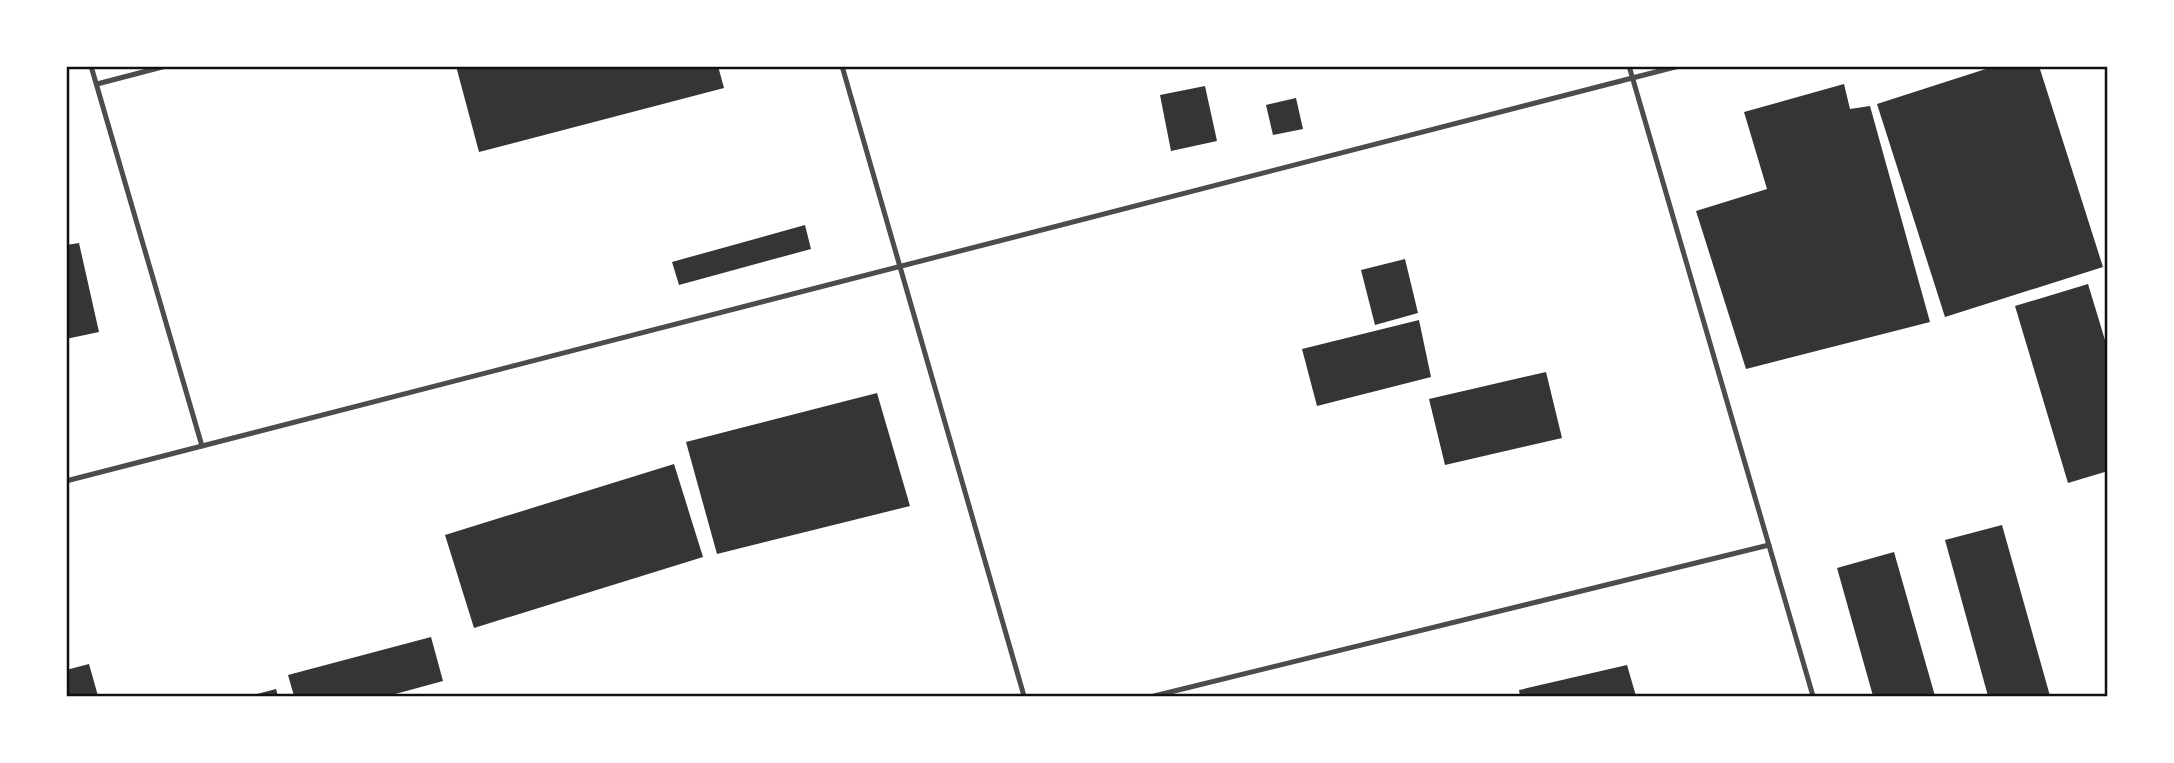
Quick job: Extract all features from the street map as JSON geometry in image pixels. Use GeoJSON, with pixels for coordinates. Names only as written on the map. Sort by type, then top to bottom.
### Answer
{"type":"FeatureCollection","features":[{"type":"Feature","properties":{"kind":"lane"},"geometry":{"type":"LineString","coordinates":[[92,66],[202,446]]}},
{"type":"Feature","properties":{"kind":"lane"},"geometry":{"type":"LineString","coordinates":[[97,84],[166,66]]}},
{"type":"Feature","properties":{"kind":"lane"},"geometry":{"type":"LineString","coordinates":[[842,66],[1024,696]]}},
{"type":"Feature","properties":{"kind":"lane"},"geometry":{"type":"LineString","coordinates":[[1629,66],[1813,696]]}},
{"type":"Feature","properties":{"kind":"lane"},"geometry":{"type":"LineString","coordinates":[[66,481],[1679,66]]}},
{"type":"Feature","properties":{"kind":"lane"},"geometry":{"type":"LineString","coordinates":[[1154,696],[1769,545]]}},
{"type":"Feature","properties":{"kind":"building"},"geometry":{"type":"Polygon","coordinates":[[[456,66],[718,66],[724,88],[479,152],[456,66]]]}},
{"type":"Feature","properties":{"kind":"building"},"geometry":{"type":"Polygon","coordinates":[[[1995,66],[2039,66],[2103,267],[1945,317],[1877,104],[1995,66]]]}},
{"type":"Feature","properties":{"kind":"building"},"geometry":{"type":"Polygon","coordinates":[[[1844,84],[1850,109],[1870,106],[1930,322],[1746,369],[1696,211],[1767,189],[1744,112],[1844,84]]]}},
{"type":"Feature","properties":{"kind":"building"},"geometry":{"type":"Polygon","coordinates":[[[1205,86],[1217,141],[1171,151],[1160,95],[1205,86]]]}},
{"type":"Feature","properties":{"kind":"building"},"geometry":{"type":"Polygon","coordinates":[[[1296,98],[1303,129],[1273,135],[1266,105],[1296,98]]]}},
{"type":"Feature","properties":{"kind":"building"},"geometry":{"type":"Polygon","coordinates":[[[805,225],[811,249],[679,285],[672,262],[805,225]]]}},
{"type":"Feature","properties":{"kind":"building"},"geometry":{"type":"Polygon","coordinates":[[[79,243],[99,332],[66,339],[66,245],[79,243]]]}},
{"type":"Feature","properties":{"kind":"building"},"geometry":{"type":"Polygon","coordinates":[[[1405,259],[1418,313],[1375,325],[1361,270],[1405,259]]]}},
{"type":"Feature","properties":{"kind":"building"},"geometry":{"type":"Polygon","coordinates":[[[2088,284],[2108,350],[2108,471],[2068,483],[2015,306],[2088,284]]]}},
{"type":"Feature","properties":{"kind":"building"},"geometry":{"type":"Polygon","coordinates":[[[1419,320],[1431,377],[1317,406],[1302,349],[1419,320]]]}},
{"type":"Feature","properties":{"kind":"building"},"geometry":{"type":"Polygon","coordinates":[[[1546,372],[1562,438],[1445,465],[1429,399],[1546,372]]]}},
{"type":"Feature","properties":{"kind":"building"},"geometry":{"type":"Polygon","coordinates":[[[877,393],[910,506],[717,554],[686,442],[877,393]]]}},
{"type":"Feature","properties":{"kind":"building"},"geometry":{"type":"Polygon","coordinates":[[[674,464],[703,557],[474,628],[445,535],[674,464]]]}},
{"type":"Feature","properties":{"kind":"building"},"geometry":{"type":"Polygon","coordinates":[[[2002,525],[2050,696],[1988,696],[1945,540],[2002,525]]]}},
{"type":"Feature","properties":{"kind":"building"},"geometry":{"type":"Polygon","coordinates":[[[1894,552],[1935,696],[1873,696],[1837,568],[1894,552]]]}},
{"type":"Feature","properties":{"kind":"building"},"geometry":{"type":"Polygon","coordinates":[[[431,637],[443,681],[388,696],[294,696],[288,675],[431,637]]]}},
{"type":"Feature","properties":{"kind":"building"},"geometry":{"type":"Polygon","coordinates":[[[89,664],[98,696],[66,696],[66,670],[89,664]]]}},
{"type":"Feature","properties":{"kind":"building"},"geometry":{"type":"Polygon","coordinates":[[[1627,665],[1636,696],[1520,696],[1519,690],[1627,665]]]}},
{"type":"Feature","properties":{"kind":"building"},"geometry":{"type":"Polygon","coordinates":[[[276,689],[278,696],[249,696],[276,689]]]}}]}
